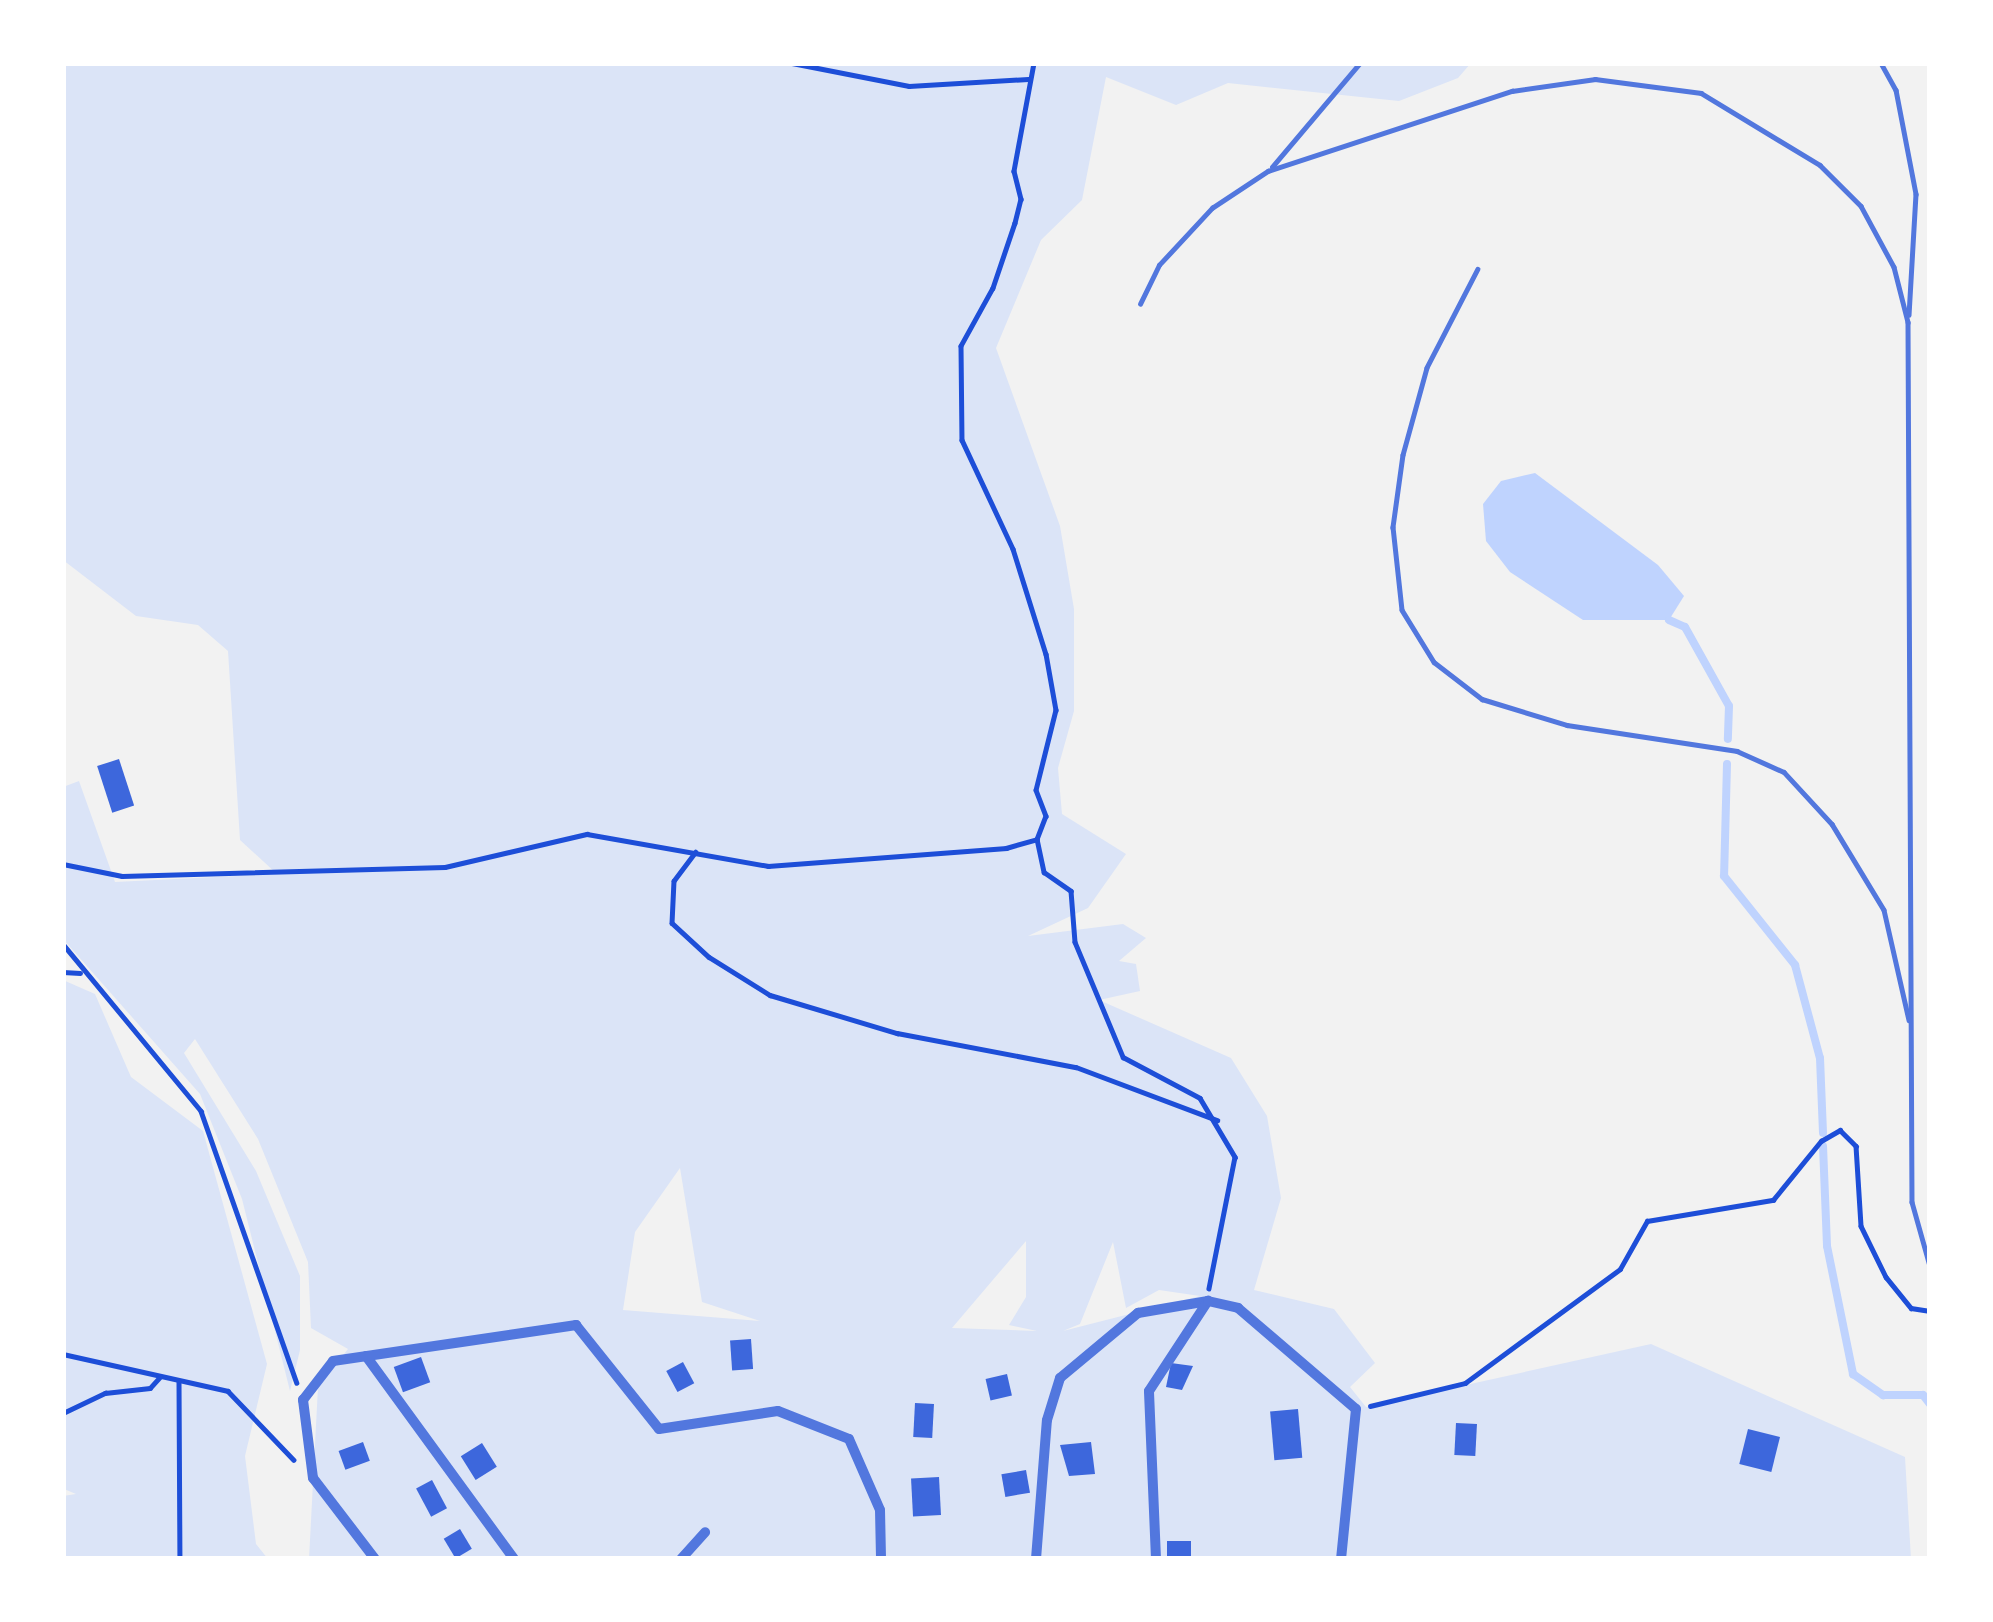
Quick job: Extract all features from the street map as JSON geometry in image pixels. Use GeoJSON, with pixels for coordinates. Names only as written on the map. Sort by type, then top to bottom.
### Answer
{"type":"FeatureCollection","features":[{"type":"Feature","properties":{"kind":"street"},"geometry":{"type":"LineString","coordinates":[[1156,1559],[1149,1391],[1208,1301]]}},
{"type":"Feature","properties":{"kind":"street"},"geometry":{"type":"LineString","coordinates":[[1036,1559],[1047,1420],[1060,1378],[1138,1313],[1208,1301],[1238,1308],[1356,1409],[1341,1559]]}},
{"type":"Feature","properties":{"kind":"street"},"geometry":{"type":"LineString","coordinates":[[375,1559],[313,1478],[303,1400],[333,1361],[576,1325],[659,1429],[778,1411],[849,1438],[880,1510],[881,1559]]}},
{"type":"Feature","properties":{"kind":"street"},"geometry":{"type":"LineString","coordinates":[[366,1356],[514,1559]]}},
{"type":"Feature","properties":{"kind":"street"},"geometry":{"type":"LineString","coordinates":[[681,1559],[705,1532]]}},
{"type":"Feature","properties":{"kind":"lane"},"geometry":{"type":"LineString","coordinates":[[1268,171],[1360,63]]}},
{"type":"Feature","properties":{"kind":"lane"},"geometry":{"type":"LineString","coordinates":[[1881,63],[1897,90],[1916,194],[1908,322],[1912,1202],[1930,1266]]}},
{"type":"Feature","properties":{"kind":"lane"},"geometry":{"type":"LineString","coordinates":[[1140,304],[1159,266],[1212,208],[1268,171],[1512,92],[1595,79],[1701,93],[1820,165],[1861,206],[1894,267],[1908,322]]}},
{"type":"Feature","properties":{"kind":"lane"},"geometry":{"type":"LineString","coordinates":[[1478,269],[1427,368],[1403,455],[1393,527],[1402,610],[1434,662],[1482,698],[1567,725],[1737,751],[1784,772],[1832,824],[1884,910],[1912,1031]]}},
{"type":"Feature","properties":{"kind":"path"},"geometry":{"type":"LineString","coordinates":[[792,63],[909,86],[1028,79]]}},
{"type":"Feature","properties":{"kind":"path"},"geometry":{"type":"LineString","coordinates":[[1034,63],[1028,79],[1031,101],[1014,171],[1021,199],[993,288],[961,346],[962,440],[1013,549],[1046,654],[1056,710],[1036,790],[1046,816],[1037,839],[1044,872],[1071,891],[1076,942],[1123,1057],[1200,1098],[1221,1122],[1235,1157],[1219,1209],[1208,1301]]}},
{"type":"Feature","properties":{"kind":"path"},"geometry":{"type":"LineString","coordinates":[[63,864],[122,876],[445,867],[586,834],[768,866],[1037,839]]}},
{"type":"Feature","properties":{"kind":"path"},"geometry":{"type":"LineString","coordinates":[[696,852],[674,881],[672,923],[709,957],[770,995],[897,1034],[1076,1067],[1221,1122]]}},
{"type":"Feature","properties":{"kind":"path"},"geometry":{"type":"LineString","coordinates":[[63,944],[80,973],[201,1111],[303,1400]]}},
{"type":"Feature","properties":{"kind":"path"},"geometry":{"type":"LineString","coordinates":[[63,972],[80,973]]}},
{"type":"Feature","properties":{"kind":"path"},"geometry":{"type":"LineString","coordinates":[[1356,1409],[1465,1383],[1515,1354],[1620,1269],[1647,1221],[1772,1200],[1808,1154],[1840,1130],[1856,1146],[1861,1226],[1886,1277],[1911,1308],[1930,1311]]}},
{"type":"Feature","properties":{"kind":"path"},"geometry":{"type":"LineString","coordinates":[[63,1354],[228,1391],[313,1478]]}},
{"type":"Feature","properties":{"kind":"path"},"geometry":{"type":"LineString","coordinates":[[63,1413],[105,1393],[150,1388],[160,1377]]}},
{"type":"Feature","properties":{"kind":"path"},"geometry":{"type":"LineString","coordinates":[[179,1381],[179,1559]]}},
{"type":"Feature","properties":{"kind":"shaded area"},"geometry":{"type":"Polygon","coordinates":[[[63,63],[1471,63],[1458,78],[1399,101],[1228,83],[1176,105],[1106,77],[1082,200],[1041,240],[996,348],[1060,526],[1074,609],[1074,711],[1058,768],[1062,814],[1126,854],[1088,908],[1028,936],[1123,924],[1146,938],[1119,961],[1136,964],[1140,991],[1099,1000],[1231,1058],[1267,1116],[1281,1198],[1254,1290],[1334,1309],[1375,1363],[1350,1387],[1366,1407],[1651,1344],[1905,1457],[1911,1559],[309,1559],[318,1387],[348,1349],[311,1328],[308,1262],[258,1139],[195,1039],[184,1053],[256,1171],[300,1276],[300,1350],[290,1391],[242,1199],[200,1094],[63,939],[63,787],[79,781],[115,882],[277,874],[240,840],[228,651],[198,625],[136,616],[63,560],[63,63]],[[680,1168],[635,1232],[623,1310],[760,1321],[702,1302],[680,1168]],[[1026,1241],[952,1328],[1037,1331],[1009,1325],[1026,1297],[1026,1241]],[[1113,1242],[1080,1324],[1063,1331],[1200,1296],[1159,1290],[1126,1308],[1113,1242]]]}},
{"type":"Feature","properties":{"kind":"shaded area"},"geometry":{"type":"Polygon","coordinates":[[[63,980],[95,994],[131,1077],[203,1131],[267,1364],[245,1456],[256,1544],[268,1559],[63,1559],[63,1496],[76,1494],[64,1489],[63,1470],[63,980]]]}},
{"type":"Feature","properties":{"kind":"water"},"geometry":{"type":"Polygon","coordinates":[[[1535,473],[1658,565],[1684,596],[1669,620],[1583,620],[1510,572],[1486,541],[1483,504],[1501,481],[1535,473]]]}},
{"type":"Feature","properties":{"kind":"building"},"geometry":{"type":"Polygon","coordinates":[[[119,759],[134,806],[112,813],[97,766],[119,759]]]}},
{"type":"Feature","properties":{"kind":"building"},"geometry":{"type":"Polygon","coordinates":[[[751,1339],[753,1369],[732,1370],[730,1340],[751,1339]]]}},
{"type":"Feature","properties":{"kind":"building"},"geometry":{"type":"Polygon","coordinates":[[[421,1357],[430,1382],[403,1392],[394,1367],[421,1357]]]}},
{"type":"Feature","properties":{"kind":"building"},"geometry":{"type":"Polygon","coordinates":[[[683,1362],[694,1383],[677,1392],[666,1371],[683,1362]]]}},
{"type":"Feature","properties":{"kind":"building"},"geometry":{"type":"Polygon","coordinates":[[[1171,1363],[1193,1366],[1182,1390],[1166,1387],[1171,1363]]]}},
{"type":"Feature","properties":{"kind":"building"},"geometry":{"type":"Polygon","coordinates":[[[1007,1374],[1012,1395],[991,1400],[986,1379],[1007,1374]]]}},
{"type":"Feature","properties":{"kind":"building"},"geometry":{"type":"Polygon","coordinates":[[[915,1403],[934,1404],[932,1438],[913,1437],[915,1403]]]}},
{"type":"Feature","properties":{"kind":"building"},"geometry":{"type":"Polygon","coordinates":[[[1298,1409],[1302,1458],[1274,1460],[1270,1411],[1298,1409]]]}},
{"type":"Feature","properties":{"kind":"building"},"geometry":{"type":"Polygon","coordinates":[[[1456,1423],[1477,1424],[1475,1456],[1454,1455],[1456,1423]]]}},
{"type":"Feature","properties":{"kind":"building"},"geometry":{"type":"Polygon","coordinates":[[[1748,1429],[1780,1437],[1771,1472],[1739,1464],[1748,1429]]]}},
{"type":"Feature","properties":{"kind":"building"},"geometry":{"type":"Polygon","coordinates":[[[363,1442],[370,1461],[345,1470],[339,1451],[363,1442]]]}},
{"type":"Feature","properties":{"kind":"building"},"geometry":{"type":"Polygon","coordinates":[[[1091,1442],[1095,1474],[1069,1476],[1060,1445],[1091,1442]]]}},
{"type":"Feature","properties":{"kind":"building"},"geometry":{"type":"Polygon","coordinates":[[[482,1443],[497,1467],[476,1480],[461,1456],[482,1443]]]}},
{"type":"Feature","properties":{"kind":"building"},"geometry":{"type":"Polygon","coordinates":[[[1026,1470],[1030,1493],[1005,1497],[1001,1474],[1026,1470]]]}},
{"type":"Feature","properties":{"kind":"building"},"geometry":{"type":"Polygon","coordinates":[[[939,1477],[941,1515],[913,1516],[911,1478],[939,1477]]]}},
{"type":"Feature","properties":{"kind":"building"},"geometry":{"type":"Polygon","coordinates":[[[432,1480],[447,1508],[431,1517],[416,1488],[432,1480]]]}},
{"type":"Feature","properties":{"kind":"building"},"geometry":{"type":"Polygon","coordinates":[[[460,1529],[472,1549],[456,1559],[444,1539],[460,1529]]]}},
{"type":"Feature","properties":{"kind":"building"},"geometry":{"type":"Polygon","coordinates":[[[1167,1541],[1191,1541],[1191,1559],[1167,1559],[1167,1541]]]}},
{"type":"Feature","properties":{"kind":"waterway"},"geometry":{"type":"LineString","coordinates":[[1669,620],[1685,627],[1729,706],[1728,739]]}},
{"type":"Feature","properties":{"kind":"waterway"},"geometry":{"type":"LineString","coordinates":[[1727,764],[1724,876],[1795,965],[1820,1058],[1823,1133]]}},
{"type":"Feature","properties":{"kind":"waterway"},"geometry":{"type":"LineString","coordinates":[[1823,1146],[1827,1246],[1853,1374],[1883,1395],[1923,1395],[1930,1404]]}}]}
